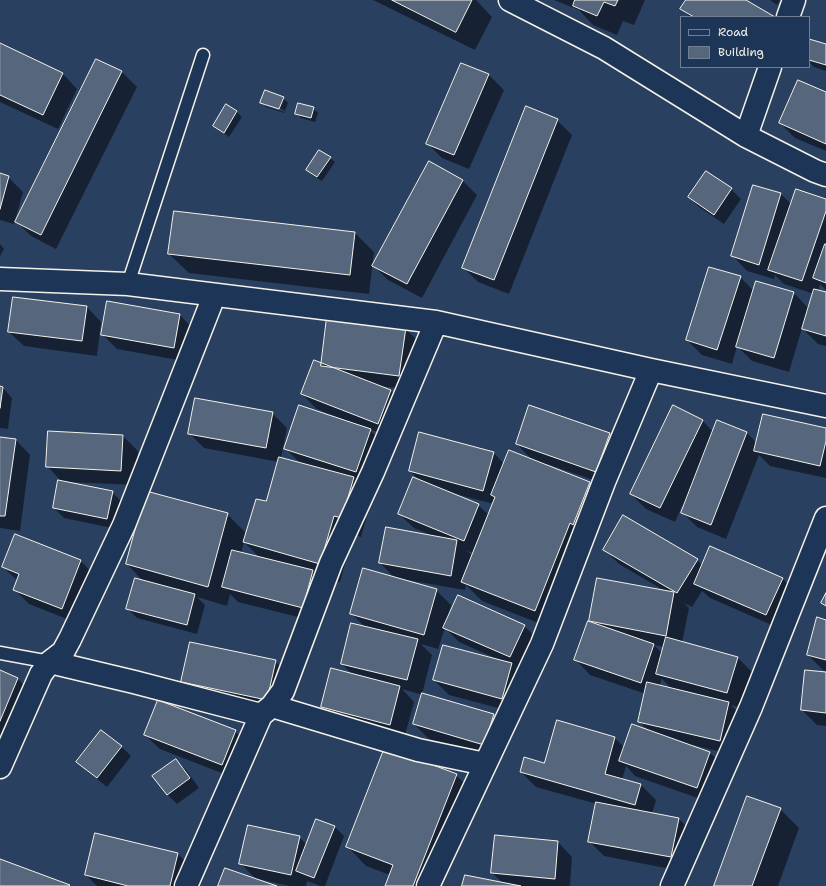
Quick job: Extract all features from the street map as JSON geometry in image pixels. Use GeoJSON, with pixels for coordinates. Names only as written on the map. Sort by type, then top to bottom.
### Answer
{"type":"FeatureCollection","features":[{"type":"Feature","properties":{"kind":"street"},"geometry":{"type":"LineString","coordinates":[[510,0],[604,48],[746,136],[815,172],[826,175]]}},
{"type":"Feature","properties":{"kind":"street"},"geometry":{"type":"LineString","coordinates":[[788,16],[794,0]]}},
{"type":"Feature","properties":{"kind":"street"},"geometry":{"type":"LineString","coordinates":[[746,136],[770,68]]}},
{"type":"Feature","properties":{"kind":"street"},"geometry":{"type":"LineString","coordinates":[[0,279],[128,284],[214,296],[436,322],[651,370],[826,406]]}},
{"type":"Feature","properties":{"kind":"street"},"geometry":{"type":"LineString","coordinates":[[0,767],[41,674],[50,662],[63,652],[124,525],[214,296]]}},
{"type":"Feature","properties":{"kind":"street"},"geometry":{"type":"LineString","coordinates":[[186,886],[267,711],[283,690],[331,563],[373,472],[436,322]]}},
{"type":"Feature","properties":{"kind":"street"},"geometry":{"type":"LineString","coordinates":[[428,886],[542,644],[604,482],[651,370]]}},
{"type":"Feature","properties":{"kind":"street"},"geometry":{"type":"LineString","coordinates":[[672,886],[751,707],[826,518]]}},
{"type":"Feature","properties":{"kind":"street"},"geometry":{"type":"LineString","coordinates":[[50,662],[267,711],[418,750],[485,764]]}},
{"type":"Feature","properties":{"kind":"lane"},"geometry":{"type":"LineString","coordinates":[[128,284],[203,55]]}},
{"type":"Feature","properties":{"kind":"lane"},"geometry":{"type":"LineString","coordinates":[[0,653],[50,662]]}},
{"type":"Feature","properties":{"kind":"building"},"geometry":{"type":"Polygon","coordinates":[[[392,0],[472,0],[456,32],[392,0]]]}},
{"type":"Feature","properties":{"kind":"building"},"geometry":{"type":"Polygon","coordinates":[[[575,0],[618,0],[615,6],[604,2],[597,16],[573,6],[575,0]]]}},
{"type":"Feature","properties":{"kind":"building"},"geometry":{"type":"Polygon","coordinates":[[[686,0],[746,0],[773,16],[692,16],[680,9],[686,0]]]}},
{"type":"Feature","properties":{"kind":"building"},"geometry":{"type":"Polygon","coordinates":[[[810,39],[826,44],[826,65],[810,60],[810,39]]]}},
{"type":"Feature","properties":{"kind":"building"},"geometry":{"type":"Polygon","coordinates":[[[0,43],[63,73],[43,115],[0,95],[0,43]]]}},
{"type":"Feature","properties":{"kind":"building"},"geometry":{"type":"Polygon","coordinates":[[[96,59],[122,71],[41,235],[15,222],[96,59]]]}},
{"type":"Feature","properties":{"kind":"building"},"geometry":{"type":"Polygon","coordinates":[[[461,63],[489,74],[454,155],[426,144],[461,63]]]}},
{"type":"Feature","properties":{"kind":"building"},"geometry":{"type":"Polygon","coordinates":[[[798,80],[826,92],[826,144],[779,123],[798,80]]]}},
{"type":"Feature","properties":{"kind":"building"},"geometry":{"type":"Polygon","coordinates":[[[265,90],[284,97],[279,109],[260,103],[265,90]]]}},
{"type":"Feature","properties":{"kind":"building"},"geometry":{"type":"Polygon","coordinates":[[[298,103],[314,107],[311,118],[295,114],[298,103]]]}},
{"type":"Feature","properties":{"kind":"building"},"geometry":{"type":"Polygon","coordinates":[[[226,104],[237,111],[224,133],[213,126],[226,104]]]}},
{"type":"Feature","properties":{"kind":"building"},"geometry":{"type":"Polygon","coordinates":[[[526,106],[558,119],[494,280],[462,268],[526,106]]]}},
{"type":"Feature","properties":{"kind":"building"},"geometry":{"type":"Polygon","coordinates":[[[319,150],[331,157],[317,177],[306,170],[319,150]]]}},
{"type":"Feature","properties":{"kind":"building"},"geometry":{"type":"Polygon","coordinates":[[[429,161],[463,180],[407,284],[372,266],[429,161]]]}},
{"type":"Feature","properties":{"kind":"building"},"geometry":{"type":"Polygon","coordinates":[[[706,171],[732,188],[714,215],[688,197],[706,171]]]}},
{"type":"Feature","properties":{"kind":"building"},"geometry":{"type":"Polygon","coordinates":[[[0,173],[9,176],[0,209],[0,173]]]}},
{"type":"Feature","properties":{"kind":"building"},"geometry":{"type":"Polygon","coordinates":[[[753,185],[781,193],[759,265],[731,256],[753,185]]]}},
{"type":"Feature","properties":{"kind":"building"},"geometry":{"type":"Polygon","coordinates":[[[796,189],[826,199],[826,211],[802,281],[768,270],[796,189]]]}},
{"type":"Feature","properties":{"kind":"building"},"geometry":{"type":"Polygon","coordinates":[[[174,211],[355,232],[350,275],[168,254],[174,211]]]}},
{"type":"Feature","properties":{"kind":"building"},"geometry":{"type":"Polygon","coordinates":[[[826,244],[826,283],[813,278],[826,244]]]}},
{"type":"Feature","properties":{"kind":"building"},"geometry":{"type":"Polygon","coordinates":[[[709,267],[741,276],[717,350],[686,340],[709,267]]]}},
{"type":"Feature","properties":{"kind":"building"},"geometry":{"type":"Polygon","coordinates":[[[756,281],[794,292],[774,358],[736,347],[756,281]]]}},
{"type":"Feature","properties":{"kind":"building"},"geometry":{"type":"Polygon","coordinates":[[[814,289],[826,292],[826,336],[802,329],[814,289]]]}},
{"type":"Feature","properties":{"kind":"building"},"geometry":{"type":"Polygon","coordinates":[[[13,297],[87,306],[82,341],[8,332],[13,297]]]}},
{"type":"Feature","properties":{"kind":"building"},"geometry":{"type":"Polygon","coordinates":[[[107,301],[180,314],[174,348],[101,335],[107,301]]]}},
{"type":"Feature","properties":{"kind":"building"},"geometry":{"type":"Polygon","coordinates":[[[327,317],[406,327],[399,376],[321,366],[327,317]]]}},
{"type":"Feature","properties":{"kind":"building"},"geometry":{"type":"Polygon","coordinates":[[[314,360],[391,390],[378,424],[301,394],[314,360]]]}},
{"type":"Feature","properties":{"kind":"building"},"geometry":{"type":"Polygon","coordinates":[[[0,386],[3,387],[0,408],[0,386]]]}},
{"type":"Feature","properties":{"kind":"building"},"geometry":{"type":"Polygon","coordinates":[[[195,398],[273,412],[266,448],[188,434],[195,398]]]}},
{"type":"Feature","properties":{"kind":"building"},"geometry":{"type":"Polygon","coordinates":[[[299,405],[371,429],[356,472],[284,449],[299,405]]]}},
{"type":"Feature","properties":{"kind":"building"},"geometry":{"type":"Polygon","coordinates":[[[529,405],[610,433],[596,472],[516,444],[529,405]]]}},
{"type":"Feature","properties":{"kind":"building"},"geometry":{"type":"Polygon","coordinates":[[[673,405],[703,420],[660,508],[630,494],[673,405]]]}},
{"type":"Feature","properties":{"kind":"building"},"geometry":{"type":"Polygon","coordinates":[[[763,414],[826,428],[826,441],[820,466],[754,451],[763,414]]]}},
{"type":"Feature","properties":{"kind":"building"},"geometry":{"type":"Polygon","coordinates":[[[717,420],[747,432],[711,525],[681,513],[717,420]]]}},
{"type":"Feature","properties":{"kind":"building"},"geometry":{"type":"Polygon","coordinates":[[[48,431],[123,435],[121,471],[46,467],[48,431]]]}},
{"type":"Feature","properties":{"kind":"building"},"geometry":{"type":"Polygon","coordinates":[[[419,432],[494,452],[483,491],[409,471],[419,432]]]}},
{"type":"Feature","properties":{"kind":"building"},"geometry":{"type":"Polygon","coordinates":[[[0,437],[16,439],[5,516],[0,516],[0,437]]]}},
{"type":"Feature","properties":{"kind":"building"},"geometry":{"type":"Polygon","coordinates":[[[509,450],[590,482],[573,525],[570,523],[535,611],[461,582],[495,497],[491,495],[509,450]]]}},
{"type":"Feature","properties":{"kind":"building"},"geometry":{"type":"Polygon","coordinates":[[[279,457],[354,477],[342,518],[334,516],[320,564],[243,542],[256,499],[266,501],[279,457]]]}},
{"type":"Feature","properties":{"kind":"building"},"geometry":{"type":"Polygon","coordinates":[[[413,477],[479,504],[464,541],[398,514],[413,477]]]}},
{"type":"Feature","properties":{"kind":"building"},"geometry":{"type":"Polygon","coordinates":[[[58,480],[113,491],[107,519],[53,508],[58,480]]]}},
{"type":"Feature","properties":{"kind":"building"},"geometry":{"type":"Polygon","coordinates":[[[146,491],[228,513],[208,587],[126,564],[146,491]]]}},
{"type":"Feature","properties":{"kind":"building"},"geometry":{"type":"Polygon","coordinates":[[[623,515],[698,559],[677,593],[603,550],[623,515]]]}},
{"type":"Feature","properties":{"kind":"building"},"geometry":{"type":"Polygon","coordinates":[[[386,527],[457,540],[451,576],[379,563],[386,527]]]}},
{"type":"Feature","properties":{"kind":"building"},"geometry":{"type":"Polygon","coordinates":[[[15,534],[81,560],[62,609],[13,590],[19,574],[2,567],[15,534]]]}},
{"type":"Feature","properties":{"kind":"building"},"geometry":{"type":"Polygon","coordinates":[[[710,546],[783,578],[766,615],[694,584],[710,546]]]}},
{"type":"Feature","properties":{"kind":"building"},"geometry":{"type":"Polygon","coordinates":[[[232,550],[313,570],[303,608],[222,587],[232,550]]]}},
{"type":"Feature","properties":{"kind":"building"},"geometry":{"type":"Polygon","coordinates":[[[363,568],[437,589],[424,635],[350,614],[363,568]]]}},
{"type":"Feature","properties":{"kind":"building"},"geometry":{"type":"Polygon","coordinates":[[[135,578],[195,594],[187,625],[126,609],[135,578]]]}},
{"type":"Feature","properties":{"kind":"building"},"geometry":{"type":"Polygon","coordinates":[[[597,578],[674,592],[666,636],[589,621],[597,578]]]}},
{"type":"Feature","properties":{"kind":"building"},"geometry":{"type":"Polygon","coordinates":[[[826,593],[826,606],[821,603],[826,593]]]}},
{"type":"Feature","properties":{"kind":"building"},"geometry":{"type":"Polygon","coordinates":[[[458,595],[525,625],[510,657],[443,628],[458,595]]]}},
{"type":"Feature","properties":{"kind":"building"},"geometry":{"type":"Polygon","coordinates":[[[817,617],[826,620],[826,660],[807,655],[817,617]]]}},
{"type":"Feature","properties":{"kind":"building"},"geometry":{"type":"Polygon","coordinates":[[[588,621],[654,644],[641,683],[574,660],[588,621]]]}},
{"type":"Feature","properties":{"kind":"building"},"geometry":{"type":"Polygon","coordinates":[[[351,623],[418,639],[407,680],[341,664],[351,623]]]}},
{"type":"Feature","properties":{"kind":"building"},"geometry":{"type":"Polygon","coordinates":[[[666,637],[738,657],[727,693],[656,674],[666,637]]]}},
{"type":"Feature","properties":{"kind":"building"},"geometry":{"type":"Polygon","coordinates":[[[190,642],[276,660],[267,700],[181,682],[190,642]]]}},
{"type":"Feature","properties":{"kind":"building"},"geometry":{"type":"Polygon","coordinates":[[[443,645],[512,663],[502,699],[433,680],[443,645]]]}},
{"type":"Feature","properties":{"kind":"building"},"geometry":{"type":"Polygon","coordinates":[[[331,668],[400,686],[390,725],[321,707],[331,668]]]}},
{"type":"Feature","properties":{"kind":"building"},"geometry":{"type":"Polygon","coordinates":[[[0,670],[18,678],[0,721],[0,670]]]}},
{"type":"Feature","properties":{"kind":"building"},"geometry":{"type":"Polygon","coordinates":[[[805,670],[826,672],[826,713],[801,710],[805,670]]]}},
{"type":"Feature","properties":{"kind":"building"},"geometry":{"type":"Polygon","coordinates":[[[647,682],[729,702],[720,741],[638,722],[647,682]]]}},
{"type":"Feature","properties":{"kind":"building"},"geometry":{"type":"Polygon","coordinates":[[[422,693],[494,714],[484,745],[413,724],[422,693]]]}},
{"type":"Feature","properties":{"kind":"building"},"geometry":{"type":"Polygon","coordinates":[[[158,700],[236,730],[222,765],[144,735],[158,700]]]}},
{"type":"Feature","properties":{"kind":"building"},"geometry":{"type":"Polygon","coordinates":[[[557,720],[615,737],[605,774],[641,784],[635,805],[520,772],[524,757],[544,763],[557,720]]]}},
{"type":"Feature","properties":{"kind":"building"},"geometry":{"type":"Polygon","coordinates":[[[632,724],[710,752],[697,788],[619,761],[632,724]]]}},
{"type":"Feature","properties":{"kind":"building"},"geometry":{"type":"Polygon","coordinates":[[[101,730],[122,746],[97,778],[76,762],[101,730]]]}},
{"type":"Feature","properties":{"kind":"building"},"geometry":{"type":"Polygon","coordinates":[[[385,747],[457,774],[413,886],[385,886],[393,865],[346,847],[385,747]]]}},
{"type":"Feature","properties":{"kind":"building"},"geometry":{"type":"Polygon","coordinates":[[[176,759],[190,778],[167,795],[152,776],[176,759]]]}},
{"type":"Feature","properties":{"kind":"building"},"geometry":{"type":"Polygon","coordinates":[[[747,796],[781,808],[752,886],[714,886],[747,796]]]}},
{"type":"Feature","properties":{"kind":"building"},"geometry":{"type":"Polygon","coordinates":[[[596,802],[679,818],[671,857],[588,842],[596,802]]]}},
{"type":"Feature","properties":{"kind":"building"},"geometry":{"type":"Polygon","coordinates":[[[316,819],[335,826],[314,878],[296,871],[316,819]]]}},
{"type":"Feature","properties":{"kind":"building"},"geometry":{"type":"Polygon","coordinates":[[[248,825],[300,836],[291,875],[239,864],[248,825]]]}},
{"type":"Feature","properties":{"kind":"building"},"geometry":{"type":"Polygon","coordinates":[[[95,833],[178,853],[170,886],[128,886],[85,875],[95,833]]]}},
{"type":"Feature","properties":{"kind":"building"},"geometry":{"type":"Polygon","coordinates":[[[495,835],[558,841],[555,879],[491,873],[495,835]]]}},
{"type":"Feature","properties":{"kind":"building"},"geometry":{"type":"Polygon","coordinates":[[[0,859],[70,885],[0,886],[0,859]]]}},
{"type":"Feature","properties":{"kind":"building"},"geometry":{"type":"Polygon","coordinates":[[[225,868],[277,886],[218,886],[225,868]]]}},
{"type":"Feature","properties":{"kind":"building"},"geometry":{"type":"Polygon","coordinates":[[[465,875],[521,886],[462,886],[465,875]]]}}]}
